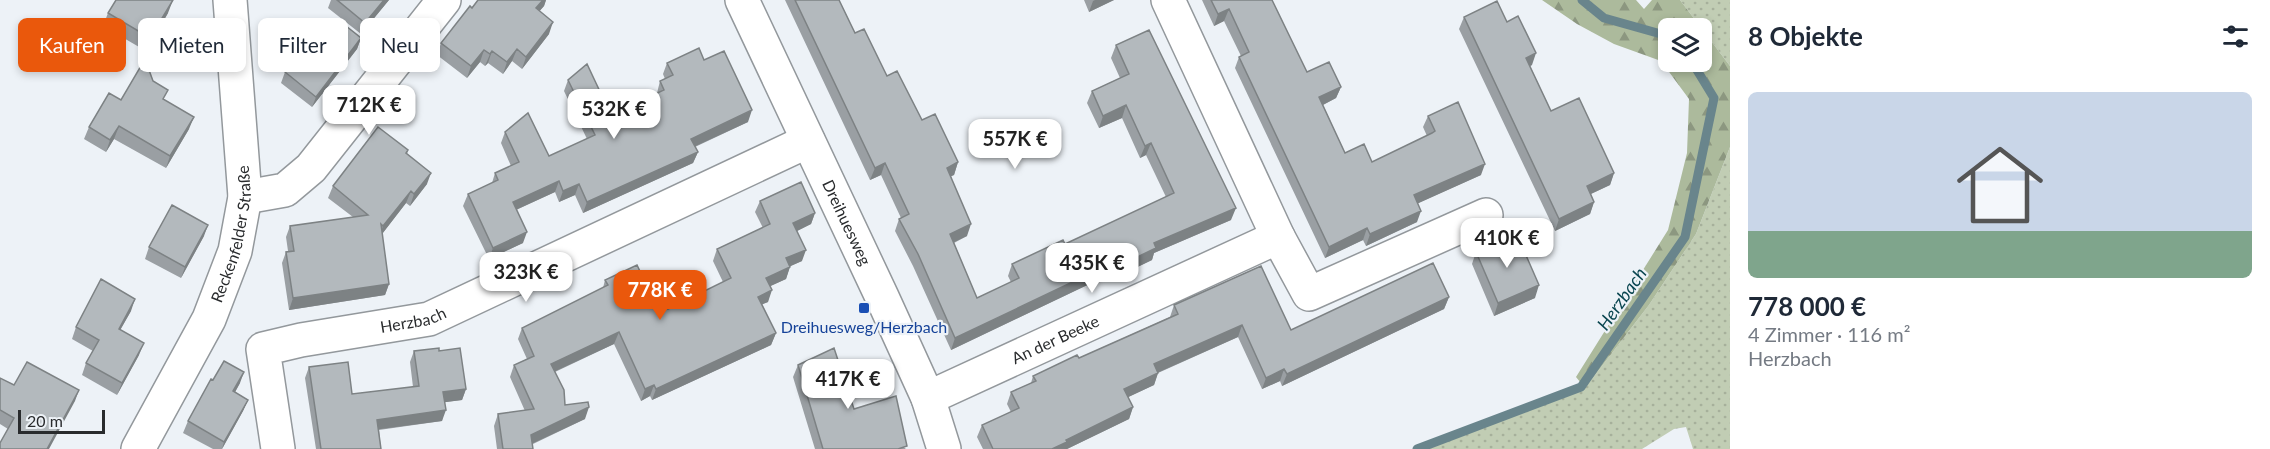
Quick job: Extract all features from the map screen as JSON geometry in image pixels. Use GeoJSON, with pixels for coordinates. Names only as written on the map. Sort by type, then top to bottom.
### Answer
{"type":"FeatureCollection","features":[{"type":"Feature","properties":{"kind":"street","name":"Reckenfelder Straße"},"geometry":{"type":"LineString","coordinates":[[138,449],[209,320],[235,250],[245,197],[230,0]]}},
{"type":"Feature","properties":{"kind":"street"},"geometry":{"type":"LineString","coordinates":[[245,197],[285,190],[311,168],[444,0]]}},
{"type":"Feature","properties":{"kind":"street","name":"Dreihuesweg"},"geometry":{"type":"LineString","coordinates":[[742,0],[928,398],[944,449]]}},
{"type":"Feature","properties":{"kind":"street"},"geometry":{"type":"LineString","coordinates":[[1168,0],[1278,237],[1309,294],[1486,215]]}},
{"type":"Feature","properties":{"kind":"street","name":"Herzbach"},"geometry":{"type":"LineString","coordinates":[[278,449],[263,349],[301,340],[429,319],[808,141]]}},
{"type":"Feature","properties":{"kind":"street","name":"An der Beeke"},"geometry":{"type":"LineString","coordinates":[[928,398],[1278,237]]}},
{"type":"Feature","properties":{"kind":"green space"},"geometry":{"type":"Polygon","coordinates":[[[1542,0],[1636,0],[1644,9],[1652,0],[1680,0],[1694,18],[1658,18],[1658,60],[1614,44],[1577,24],[1542,0]]]}},
{"type":"Feature","properties":{"kind":"green space"},"geometry":{"type":"Polygon","coordinates":[[[1680,0],[1730,0],[1730,66],[1712,42],[1712,18],[1694,18],[1680,0]]]}},
{"type":"Feature","properties":{"kind":"green space"},"geometry":{"type":"Polygon","coordinates":[[[1712,42],[1730,66],[1730,147],[1696,234],[1649,305],[1585,388],[1576,377],[1668,230],[1687,153],[1689,99],[1669,72],[1712,72],[1712,42]]]}},
{"type":"Feature","properties":{"kind":"green space"},"geometry":{"type":"Polygon","coordinates":[[[1730,147],[1730,449],[1693,449],[1686,427],[1674,429],[1642,449],[1425,449],[1585,388],[1649,305],[1696,234],[1730,147]]]}},
{"type":"Feature","properties":{"kind":"building"},"geometry":{"type":"Polygon","coordinates":[[[116,0],[173,0],[162,18],[138,18],[138,31],[126,24],[126,18],[116,18],[108,13],[116,0]]]}},
{"type":"Feature","properties":{"kind":"building"},"geometry":{"type":"Polygon","coordinates":[[[337,0],[384,0],[369,18],[360,19],[337,0]]]}},
{"type":"Feature","properties":{"kind":"building"},"geometry":{"type":"Polygon","coordinates":[[[478,0],[543,0],[536,8],[553,22],[526,57],[517,49],[507,62],[492,51],[490,54],[484,50],[471,66],[441,43],[470,6],[472,8],[478,0]]]}},
{"type":"Feature","properties":{"kind":"building"},"geometry":{"type":"Polygon","coordinates":[[[795,0],[839,0],[855,33],[864,29],[887,76],[897,71],[922,120],[935,114],[958,162],[947,168],[971,224],[950,234],[977,298],[1019,278],[1012,264],[1063,240],[1065,244],[1174,193],[1151,143],[1145,146],[1126,105],[1103,116],[1092,91],[1129,74],[1116,45],[1149,30],[1236,208],[1154,243],[1156,248],[1129,261],[1127,256],[955,338],[918,254],[899,219],[909,214],[885,163],[875,168],[795,0]]]}},
{"type":"Feature","properties":{"kind":"building"},"geometry":{"type":"Polygon","coordinates":[[[1211,0],[1272,0],[1307,72],[1329,62],[1341,87],[1319,97],[1345,153],[1364,144],[1372,162],[1435,131],[1428,116],[1458,102],[1485,164],[1414,195],[1421,211],[1370,234],[1367,228],[1329,247],[1239,57],[1249,52],[1229,9],[1218,14],[1211,0]]]}},
{"type":"Feature","properties":{"kind":"building"},"geometry":{"type":"Polygon","coordinates":[[[1497,1],[1507,22],[1518,16],[1536,53],[1526,58],[1551,111],[1579,98],[1614,173],[1587,186],[1594,202],[1559,219],[1464,17],[1497,1]]]}},
{"type":"Feature","properties":{"kind":"building"},"geometry":{"type":"Polygon","coordinates":[[[348,28],[360,39],[348,55],[348,28]]]}},
{"type":"Feature","properties":{"kind":"building"},"geometry":{"type":"Polygon","coordinates":[[[699,48],[704,60],[724,51],[752,110],[691,139],[698,152],[587,202],[579,184],[563,191],[559,181],[513,202],[527,232],[493,248],[468,194],[498,180],[495,173],[519,162],[505,132],[528,113],[549,156],[595,135],[568,80],[587,64],[611,115],[664,90],[660,81],[673,75],[667,63],[699,48]]]}},
{"type":"Feature","properties":{"kind":"building"},"geometry":{"type":"Polygon","coordinates":[[[138,71],[150,72],[153,81],[168,90],[163,99],[194,117],[170,156],[119,126],[110,140],[89,127],[109,93],[121,100],[138,71]]]}},
{"type":"Feature","properties":{"kind":"building"},"geometry":{"type":"Polygon","coordinates":[[[285,72],[335,72],[316,97],[285,72]]]}},
{"type":"Feature","properties":{"kind":"building"},"geometry":{"type":"Polygon","coordinates":[[[378,127],[408,150],[406,153],[431,173],[414,194],[411,191],[383,226],[381,224],[389,284],[293,298],[286,252],[294,251],[290,226],[368,215],[333,186],[378,127]]]}},
{"type":"Feature","properties":{"kind":"building"},"geometry":{"type":"Polygon","coordinates":[[[801,182],[815,213],[793,223],[806,250],[786,258],[790,267],[766,278],[772,290],[758,297],[776,333],[656,389],[654,385],[645,389],[619,332],[551,364],[564,390],[565,405],[588,402],[589,407],[531,435],[533,449],[503,449],[498,414],[534,409],[514,365],[534,356],[522,328],[608,285],[605,280],[637,265],[645,282],[653,278],[668,309],[731,278],[717,249],[770,224],[760,201],[801,182]]]}},
{"type":"Feature","properties":{"kind":"building"},"geometry":{"type":"Polygon","coordinates":[[[172,205],[208,225],[185,267],[149,247],[172,205]]]}},
{"type":"Feature","properties":{"kind":"building"},"geometry":{"type":"Polygon","coordinates":[[[1518,237],[1539,285],[1498,303],[1476,252],[1507,238],[1518,237]]]}},
{"type":"Feature","properties":{"kind":"building"},"geometry":{"type":"Polygon","coordinates":[[[1433,263],[1449,297],[1287,374],[1284,369],[1266,378],[1242,325],[1154,364],[1158,373],[1124,389],[1133,407],[1052,449],[993,449],[982,425],[1019,408],[1011,392],[1036,381],[1033,376],[1077,355],[1079,358],[1178,314],[1174,305],[1261,266],[1291,330],[1433,263]]]}},
{"type":"Feature","properties":{"kind":"building"},"geometry":{"type":"Polygon","coordinates":[[[101,279],[135,299],[119,329],[144,343],[122,383],[86,363],[99,340],[76,327],[101,279]]]}},
{"type":"Feature","properties":{"kind":"building"},"geometry":{"type":"Polygon","coordinates":[[[439,348],[439,351],[460,348],[466,389],[443,392],[446,410],[377,420],[381,449],[321,449],[309,367],[348,362],[352,394],[419,386],[414,351],[439,348]]]}},
{"type":"Feature","properties":{"kind":"building"},"geometry":{"type":"Polygon","coordinates":[[[834,348],[854,409],[896,396],[907,446],[898,449],[823,449],[798,365],[834,348]]]}},
{"type":"Feature","properties":{"kind":"building"},"geometry":{"type":"Polygon","coordinates":[[[224,361],[244,372],[233,391],[248,400],[224,442],[188,421],[211,379],[213,380],[224,361]]]}},
{"type":"Feature","properties":{"kind":"building"},"geometry":{"type":"Polygon","coordinates":[[[27,362],[79,390],[47,449],[0,449],[0,443],[14,418],[0,410],[0,378],[14,385],[27,362]]]}},
{"type":"Feature","properties":{"kind":"waterway","name":"Herzbach"},"geometry":{"type":"LineString","coordinates":[[1582,0],[1604,18],[1658,33]]}},
{"type":"Feature","properties":{"kind":"waterway","name":"Herzbach"},"geometry":{"type":"LineString","coordinates":[[1417,449],[1581,387],[1685,237],[1714,98],[1698,72]]}},
{"type":"Feature","properties":{"kind":"place","name":"Dreihuesweg/Herzbach"},"geometry":{"type":"Point","coordinates":[864,308]}}]}
